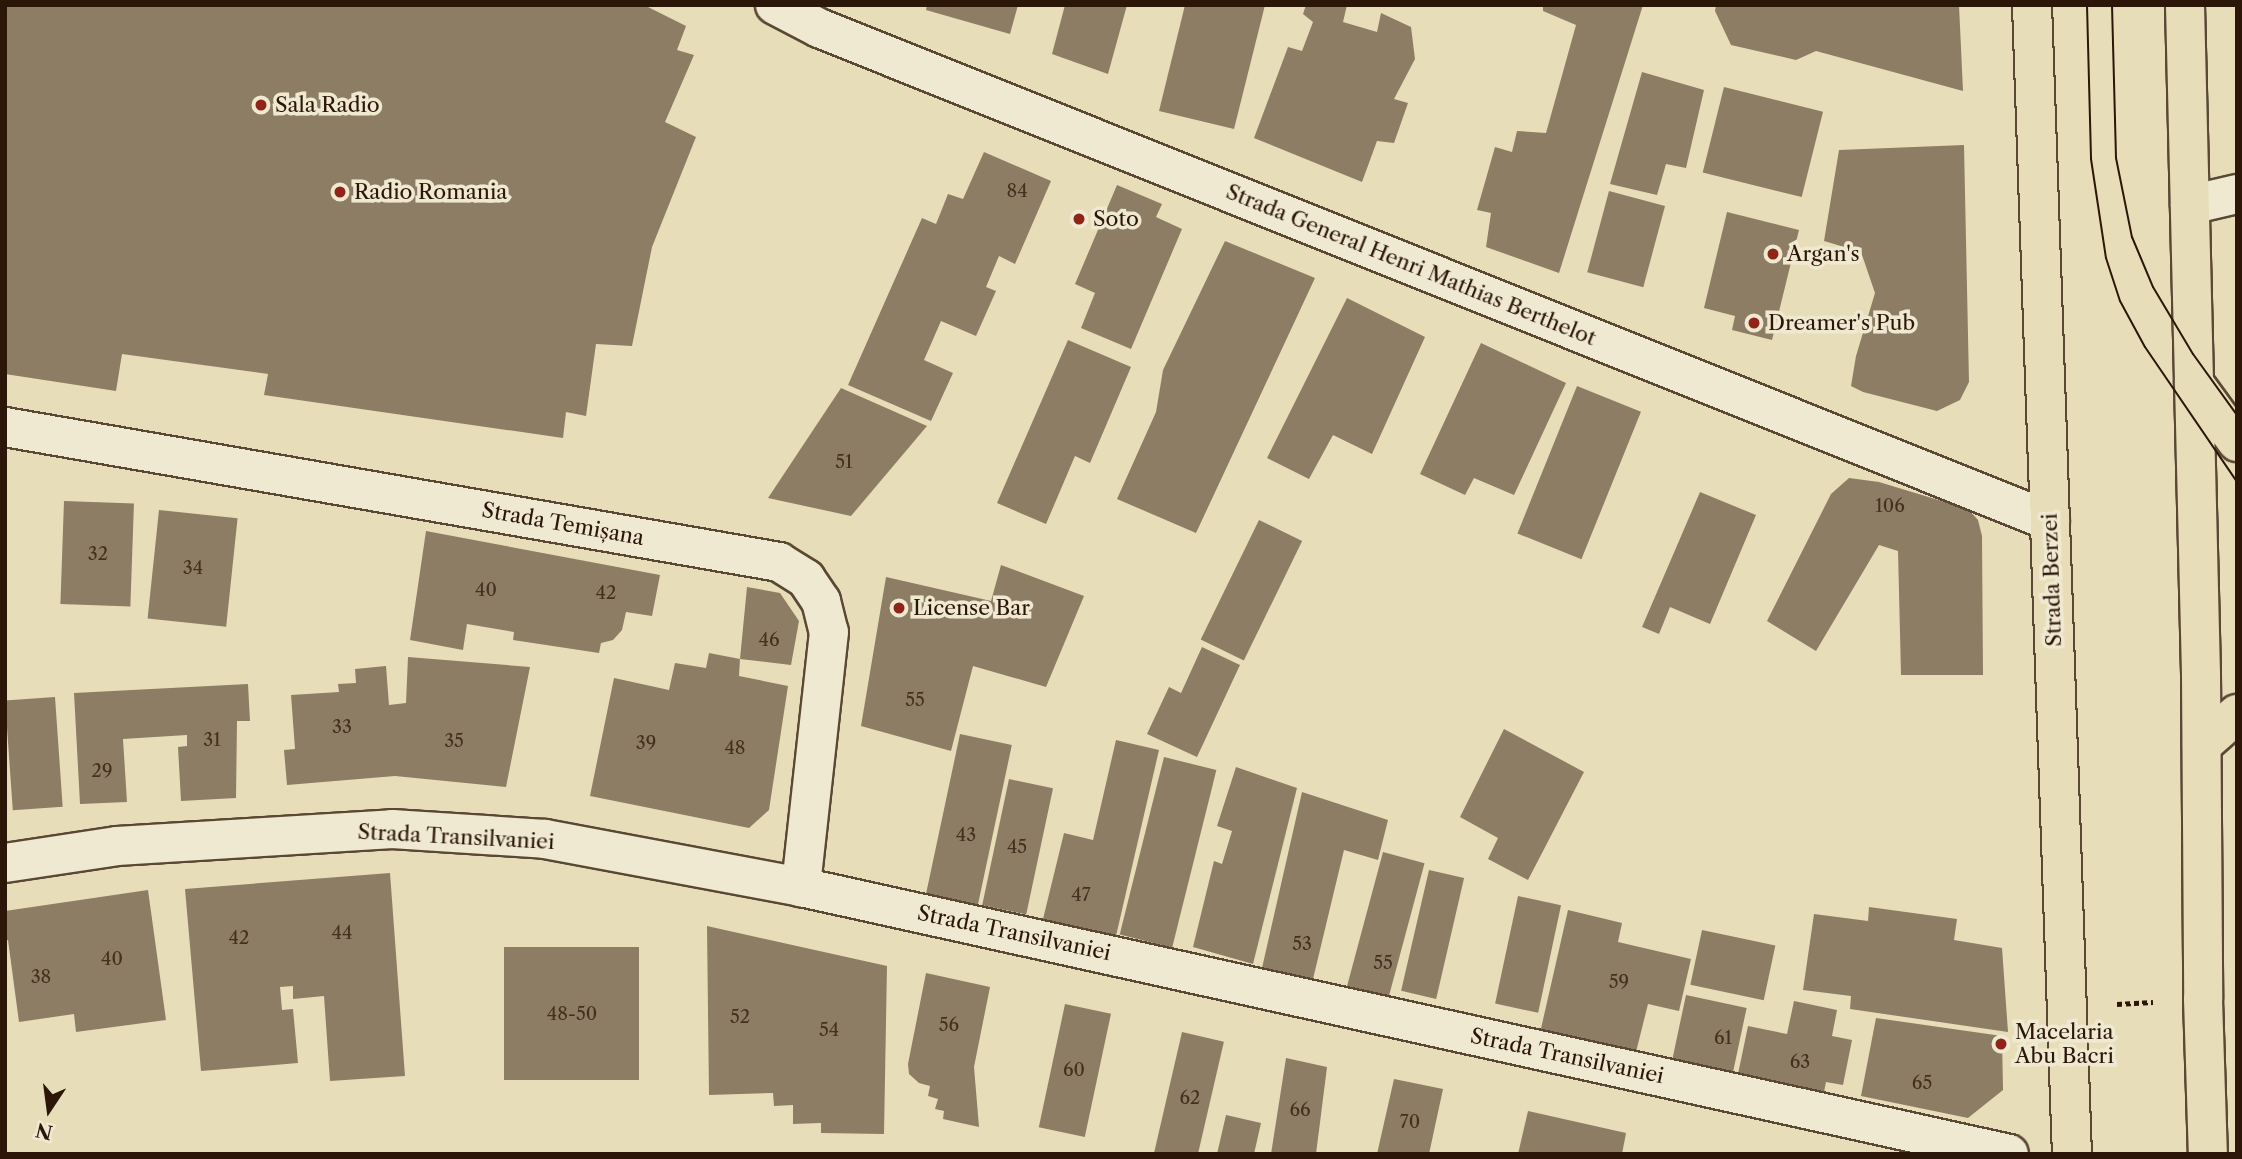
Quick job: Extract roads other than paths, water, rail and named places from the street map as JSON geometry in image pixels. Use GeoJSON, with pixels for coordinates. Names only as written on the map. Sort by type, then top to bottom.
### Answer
{"type":"FeatureCollection","features":[{"type":"Feature","properties":{"kind":"main road","name":"Strada Berzei"},"geometry":{"type":"LineString","coordinates":[[2032,5],[2072,1154]]}},
{"type":"Feature","properties":{"kind":"main road"},"geometry":{"type":"LineString","coordinates":[[2185,5],[2202,745],[2203,999],[2208,1154]]}},
{"type":"Feature","properties":{"kind":"main road"},"geometry":{"type":"LineString","coordinates":[[2194,383],[2237,442]]}},
{"type":"Feature","properties":{"kind":"main road"},"geometry":{"type":"LineString","coordinates":[[2202,745],[2237,714]]}},
{"type":"Feature","properties":{"kind":"street","name":"Strada General Henri Mathias Berthelot"},"geometry":{"type":"LineString","coordinates":[[775,5],[819,28],[2050,521]]}},
{"type":"Feature","properties":{"kind":"street"},"geometry":{"type":"LineString","coordinates":[[2190,205],[2237,194]]}},
{"type":"Feature","properties":{"kind":"street","name":"Strada Temișana"},"geometry":{"type":"LineString","coordinates":[[5,427],[779,562],[806,579],[821,601],[829,632],[801,887]]}},
{"type":"Feature","properties":{"kind":"street","name":"Strada Transilvaniei"},"geometry":{"type":"LineString","coordinates":[[5,863],[117,846],[392,829],[545,839],[801,887],[2009,1154]]}},
{"type":"Feature","properties":{"kind":"tram line"},"geometry":{"type":"LineString","coordinates":[[2087,5],[2091,159],[2106,258],[2120,301],[2145,347],[2237,482]]}},
{"type":"Feature","properties":{"kind":"tram line"},"geometry":{"type":"LineString","coordinates":[[2112,5],[2116,158],[2132,237],[2153,287],[2193,354],[2237,415]]}},
{"type":"Feature","properties":{"kind":"place","name":"Sala Radio"},"geometry":{"type":"Point","coordinates":[261,105]}},
{"type":"Feature","properties":{"kind":"place","name":"Radio Romania"},"geometry":{"type":"Point","coordinates":[340,192]}},
{"type":"Feature","properties":{"kind":"place","name":"Soto"},"geometry":{"type":"Point","coordinates":[1079,219]}},
{"type":"Feature","properties":{"kind":"place","name":"Argan's"},"geometry":{"type":"Point","coordinates":[1773,254]}},
{"type":"Feature","properties":{"kind":"place","name":"Dreamer's Pub"},"geometry":{"type":"Point","coordinates":[1754,323]}},
{"type":"Feature","properties":{"kind":"place","name":"License Bar"},"geometry":{"type":"Point","coordinates":[899,608]}},
{"type":"Feature","properties":{"kind":"place","name":"Macelaria Abu Bacri"},"geometry":{"type":"Point","coordinates":[2001,1044]}}]}
